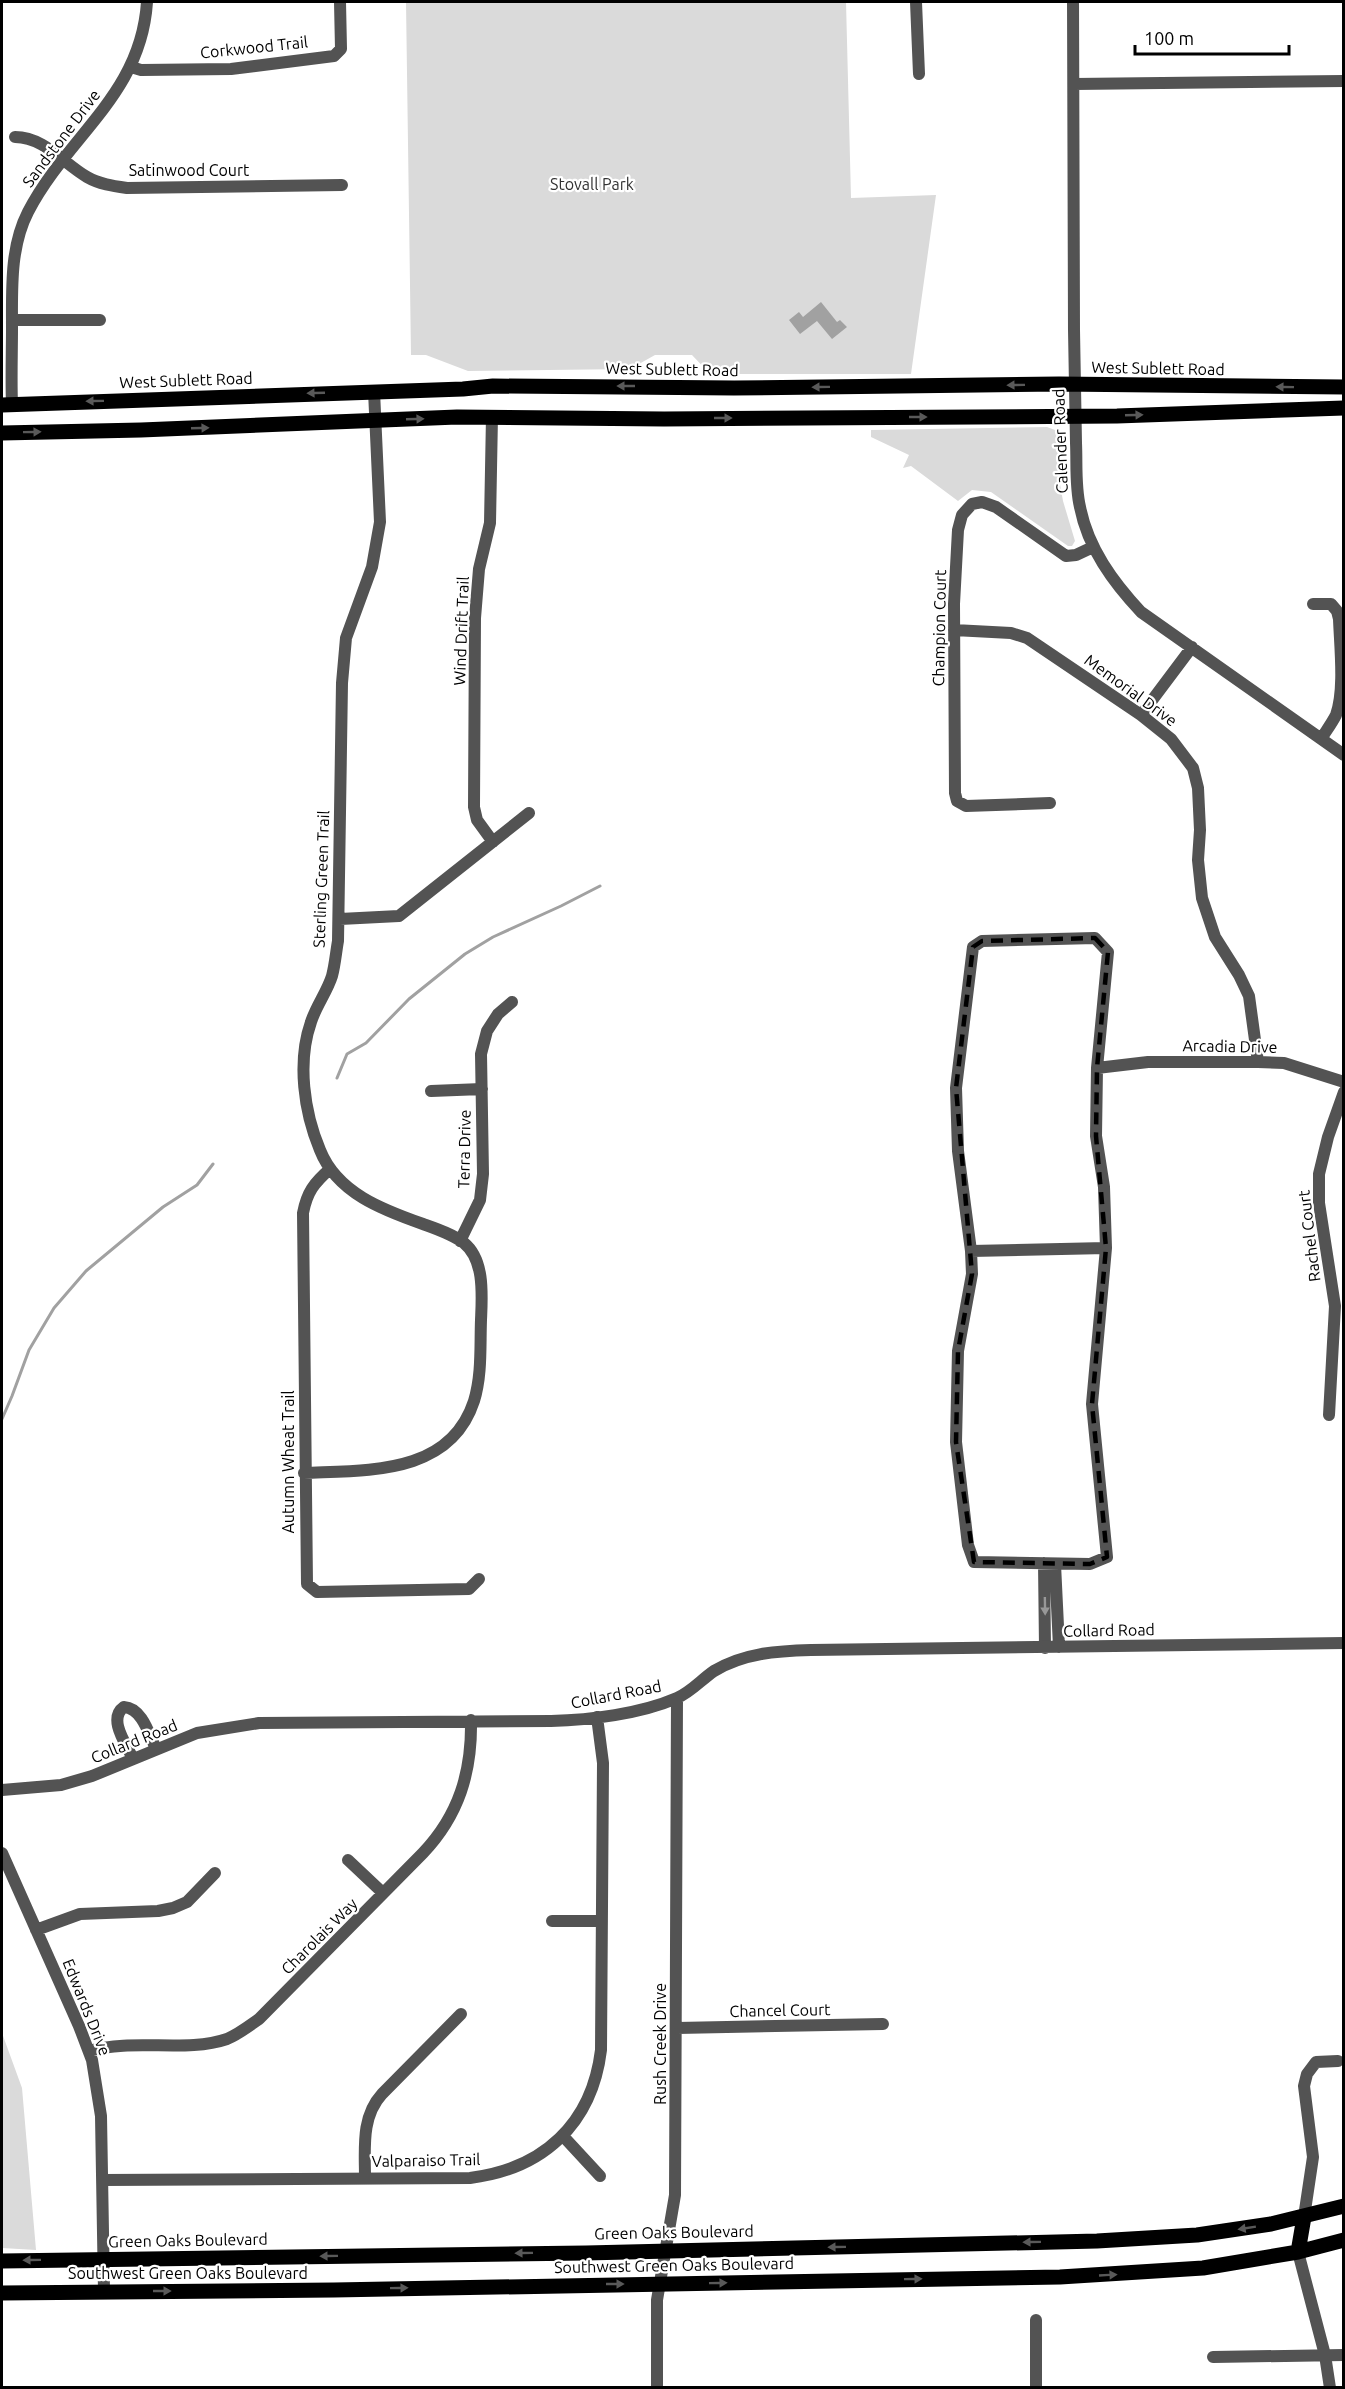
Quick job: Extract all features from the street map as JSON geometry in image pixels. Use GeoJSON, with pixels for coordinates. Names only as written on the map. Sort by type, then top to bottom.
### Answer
{"type":"FeatureCollection","features":[{"type":"Feature","properties":{"kind":"main road","name":"West Sublett Road"},"geometry":{"type":"LineString","coordinates":[[7,405],[493,386],[1344,387]]}},
{"type":"Feature","properties":{"kind":"main road"},"geometry":{"type":"LineString","coordinates":[[2,433],[492,417],[664,419],[1076,415],[1344,408]]}},
{"type":"Feature","properties":{"kind":"main road","name":"Green Oaks Boulevard"},"geometry":{"type":"LineString","coordinates":[[2,2261],[666,2251],[1097,2241],[1197,2235],[1304,2217],[1344,2206]]}},
{"type":"Feature","properties":{"kind":"main road"},"geometry":{"type":"LineString","coordinates":[[1299,2252],[1304,2217]]}},
{"type":"Feature","properties":{"kind":"main road","name":"Southwest Green Oaks Boulevard"},"geometry":{"type":"LineString","coordinates":[[3,2292],[334,2290],[1060,2277],[1166,2272],[1299,2252],[1344,2240]]}},
{"type":"Feature","properties":{"kind":"street","name":"Sandstone Drive"},"geometry":{"type":"LineString","coordinates":[[7,405],[14,259],[21,228],[42,189],[110,101],[131,67],[142,34],[147,2]]}},
{"type":"Feature","properties":{"kind":"street","name":"Corkwood Trail"},"geometry":{"type":"LineString","coordinates":[[131,67],[141,70],[231,69],[334,56],[342,49],[340,2]]}},
{"type":"Feature","properties":{"kind":"street"},"geometry":{"type":"LineString","coordinates":[[916,2],[919,74]]}},
{"type":"Feature","properties":{"kind":"street","name":"Calender Road"},"geometry":{"type":"LineString","coordinates":[[1073,2],[1075,385],[1079,507],[1093,547],[1123,593],[1141,612],[1344,755]]}},
{"type":"Feature","properties":{"kind":"street"},"geometry":{"type":"LineString","coordinates":[[1074,84],[1344,81]]}},
{"type":"Feature","properties":{"kind":"street","name":"Satinwood Court"},"geometry":{"type":"LineString","coordinates":[[15,137],[28,137],[38,141],[88,178],[106,185],[127,188],[342,185]]}},
{"type":"Feature","properties":{"kind":"street"},"geometry":{"type":"LineString","coordinates":[[12,320],[100,320]]}},
{"type":"Feature","properties":{"kind":"street","name":"Sterling Green Trail"},"geometry":{"type":"LineString","coordinates":[[304,1473],[363,1471],[408,1464],[443,1446],[462,1427],[474,1400],[479,1377],[482,1296],[475,1257],[460,1241],[446,1233],[371,1204],[350,1189],[330,1169],[321,1153],[307,1110],[304,1054],[311,1022],[331,978],[340,919],[342,683],[346,638],[372,567],[380,522],[374,391]]}},
{"type":"Feature","properties":{"kind":"street","name":"Wind Drift Trail"},"geometry":{"type":"LineString","coordinates":[[492,417],[490,523],[479,569],[475,618],[474,807],[477,820],[493,842]]}},
{"type":"Feature","properties":{"kind":"street","name":"Champion Court"},"geometry":{"type":"LineString","coordinates":[[1050,803],[966,806],[957,801],[955,793],[954,630],[958,530],[962,515],[972,504],[982,502],[996,507],[1066,556],[1076,555],[1093,547]]}},
{"type":"Feature","properties":{"kind":"street"},"geometry":{"type":"LineString","coordinates":[[1314,604],[1331,604],[1337,611],[1339,620],[1340,699],[1336,713],[1321,739]]}},
{"type":"Feature","properties":{"kind":"street","name":"Memorial Drive"},"geometry":{"type":"LineString","coordinates":[[954,630],[1011,633],[1027,638],[1141,716],[1170,739],[1192,768],[1198,788],[1198,860],[1202,898],[1215,937],[1239,975],[1249,996],[1258,1062]]}},
{"type":"Feature","properties":{"kind":"street"},"geometry":{"type":"LineString","coordinates":[[1141,716],[1192,647]]}},
{"type":"Feature","properties":{"kind":"street"},"geometry":{"type":"LineString","coordinates":[[340,919],[399,916],[529,813]]}},
{"type":"Feature","properties":{"kind":"street"},"geometry":{"type":"LineString","coordinates":[[1095,938],[1108,952],[1096,1068],[1096,1136],[1104,1187],[1106,1248],[1092,1404],[1107,1557],[1090,1564],[974,1562],[968,1545],[956,1442],[958,1351],[972,1274],[958,1151],[956,1088],[973,947],[982,941],[1095,938]]}},
{"type":"Feature","properties":{"kind":"street","name":"Terra Drive"},"geometry":{"type":"LineString","coordinates":[[460,1241],[480,1200],[483,1174],[481,1054],[487,1031],[498,1014],[512,1002]]}},
{"type":"Feature","properties":{"kind":"street","name":"Arcadia Drive"},"geometry":{"type":"LineString","coordinates":[[1096,1068],[1148,1062],[1258,1062],[1284,1064],[1344,1082]]}},
{"type":"Feature","properties":{"kind":"street","name":"Terra Drive"},"geometry":{"type":"LineString","coordinates":[[431,1091],[482,1089]]}},
{"type":"Feature","properties":{"kind":"street","name":"Rachel Court"},"geometry":{"type":"LineString","coordinates":[[1329,1415],[1335,1306],[1319,1203],[1319,1174],[1344,1092]]}},
{"type":"Feature","properties":{"kind":"street","name":"Autumn Wheat Trail"},"geometry":{"type":"LineString","coordinates":[[330,1169],[316,1182],[306,1198],[303,1213],[305,1576],[307,1584],[317,1592],[470,1589],[479,1579]]}},
{"type":"Feature","properties":{"kind":"street"},"geometry":{"type":"LineString","coordinates":[[971,1251],[1106,1248]]}},
{"type":"Feature","properties":{"kind":"street"},"geometry":{"type":"LineString","coordinates":[[1050,1564],[1059,1647]]}},
{"type":"Feature","properties":{"kind":"street"},"geometry":{"type":"LineString","coordinates":[[1045,1648],[1050,1564]]}},
{"type":"Feature","properties":{"kind":"street","name":"Collard Road"},"geometry":{"type":"LineString","coordinates":[[2,1790],[61,1785],[92,1776],[197,1733],[259,1723],[551,1720],[597,1717],[676,1698],[719,1669],[757,1654],[811,1650],[1344,1643]]}},
{"type":"Feature","properties":{"kind":"street","name":"Rush Creek Drive"},"geometry":{"type":"LineString","coordinates":[[657,2388],[656,2309],[675,2195],[676,1698]]}},
{"type":"Feature","properties":{"kind":"street"},"geometry":{"type":"LineString","coordinates":[[134,1759],[116,1720],[118,1711],[124,1707],[131,1708],[138,1713],[156,1749]]}},
{"type":"Feature","properties":{"kind":"street","name":"Valparaiso Trail"},"geometry":{"type":"LineString","coordinates":[[102,2180],[470,2178],[500,2173],[536,2157],[563,2136],[587,2101],[598,2073],[602,2039],[603,1763],[597,1717]]}},
{"type":"Feature","properties":{"kind":"street","name":"Charolais Way"},"geometry":{"type":"LineString","coordinates":[[89,2051],[120,2045],[218,2041],[238,2034],[259,2019],[432,1844],[454,1810],[464,1787],[469,1765],[471,1720]]}},
{"type":"Feature","properties":{"kind":"street","name":"Edwards Drive"},"geometry":{"type":"LineString","coordinates":[[2,1852],[89,2051],[100,2106],[104,2291]]}},
{"type":"Feature","properties":{"kind":"street"},"geometry":{"type":"LineString","coordinates":[[348,1860],[383,1893]]}},
{"type":"Feature","properties":{"kind":"street"},"geometry":{"type":"LineString","coordinates":[[36,1930],[80,1914],[159,1911],[173,1908],[187,1902],[215,1874]]}},
{"type":"Feature","properties":{"kind":"street"},"geometry":{"type":"LineString","coordinates":[[552,1921],[601,1921]]}},
{"type":"Feature","properties":{"kind":"street"},"geometry":{"type":"LineString","coordinates":[[365,2178],[366,2129],[371,2108],[461,2014]]}},
{"type":"Feature","properties":{"kind":"street","name":"Chancel Court"},"geometry":{"type":"LineString","coordinates":[[677,2028],[883,2024]]}},
{"type":"Feature","properties":{"kind":"street"},"geometry":{"type":"LineString","coordinates":[[1304,2217],[1313,2157],[1304,2086],[1307,2074],[1316,2062],[1338,2061]]}},
{"type":"Feature","properties":{"kind":"street"},"geometry":{"type":"LineString","coordinates":[[563,2136],[600,2176]]}},
{"type":"Feature","properties":{"kind":"street"},"geometry":{"type":"LineString","coordinates":[[1299,2252],[1330,2388]]}},
{"type":"Feature","properties":{"kind":"street"},"geometry":{"type":"LineString","coordinates":[[1036,2320],[1036,2388]]}},
{"type":"Feature","properties":{"kind":"street"},"geometry":{"type":"LineString","coordinates":[[1214,2357],[1344,2355]]}},
{"type":"Feature","properties":{"kind":"highlighted area"},"geometry":{"type":"Polygon","coordinates":[[[1095,938],[1108,952],[1097,1068],[1096,1136],[1106,1248],[1092,1404],[1107,1557],[1090,1564],[974,1562],[956,1442],[958,1351],[972,1274],[956,1088],[973,947],[982,941],[1095,938]]]}},
{"type":"Feature","properties":{"kind":"green space","name":"Stovall Park"},"geometry":{"type":"Polygon","coordinates":[[[406,2],[846,2],[851,198],[936,195],[911,374],[710,374],[692,355],[655,355],[630,369],[468,371],[426,355],[411,355],[406,2]]]}},
{"type":"Feature","properties":{"kind":"green space"},"geometry":{"type":"Polygon","coordinates":[[[1047,427],[1055,430],[1059,437],[1060,484],[1075,541],[1072,546],[1068,546],[991,492],[972,490],[958,501],[911,466],[903,468],[909,455],[871,437],[871,430],[1047,427]]]}},
{"type":"Feature","properties":{"kind":"green space"},"geometry":{"type":"Polygon","coordinates":[[[2,2033],[22,2088],[36,2250],[2,2248],[2,2033]]]}},
{"type":"Feature","properties":{"kind":"shaded area"},"geometry":{"type":"Polygon","coordinates":[[[821,302],[837,322],[840,320],[847,327],[832,339],[817,321],[800,334],[789,320],[799,312],[803,317],[821,302]]]}},
{"type":"Feature","properties":{"kind":"waterway"},"geometry":{"type":"LineString","coordinates":[[337,1078],[347,1054],[366,1043],[409,999],[465,954],[493,937],[600,886]]}},
{"type":"Feature","properties":{"kind":"waterway"},"geometry":{"type":"LineString","coordinates":[[2,1419],[29,1350],[54,1308],[86,1271],[163,1207],[197,1185],[213,1164]]}}]}
